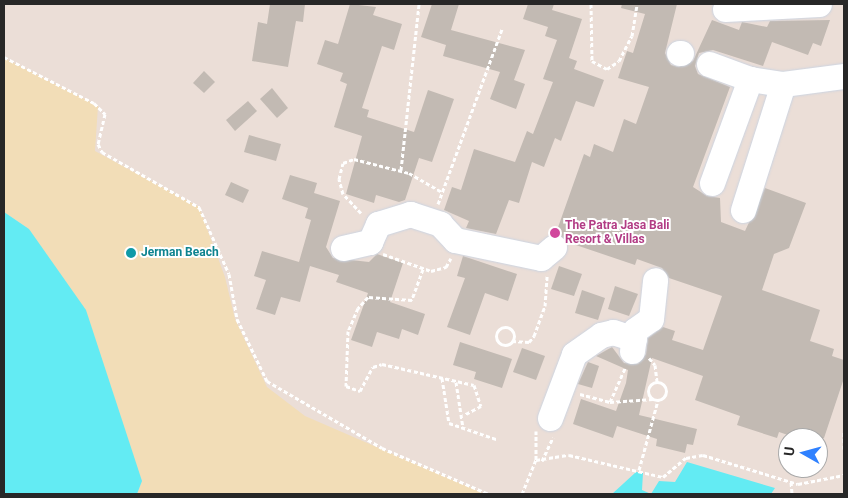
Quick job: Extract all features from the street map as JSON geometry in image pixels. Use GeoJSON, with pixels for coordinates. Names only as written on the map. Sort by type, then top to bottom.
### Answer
{"type":"FeatureCollection","features":[{"type":"Feature","properties":{"kind":"lane"},"geometry":{"type":"LineString","coordinates":[[725,10],[820,4]]}},
{"type":"Feature","properties":{"kind":"lane"},"geometry":{"type":"LineString","coordinates":[[710,64],[750,79],[783,84],[844,76]]}},
{"type":"Feature","properties":{"kind":"lane"},"geometry":{"type":"LineString","coordinates":[[712,183],[750,79]]}},
{"type":"Feature","properties":{"kind":"lane"},"geometry":{"type":"LineString","coordinates":[[743,210],[783,84]]}},
{"type":"Feature","properties":{"kind":"lane"},"geometry":{"type":"LineString","coordinates":[[343,248],[373,235],[390,218],[410,214],[432,220],[450,231],[455,240],[532,257],[550,251]]}},
{"type":"Feature","properties":{"kind":"lane"},"geometry":{"type":"LineString","coordinates":[[550,418],[558,388],[568,362],[582,347],[613,332],[633,345],[636,330],[651,319],[655,280]]}},
{"type":"Feature","properties":{"kind":"path"},"geometry":{"type":"LineString","coordinates":[[401,170],[420,4]]}},
{"type":"Feature","properties":{"kind":"path"},"geometry":{"type":"LineString","coordinates":[[591,4],[592,61],[607,69],[619,61],[632,36],[637,4]]}},
{"type":"Feature","properties":{"kind":"path"},"geometry":{"type":"LineString","coordinates":[[432,220],[502,29]]}},
{"type":"Feature","properties":{"kind":"path"},"geometry":{"type":"LineString","coordinates":[[4,57],[94,103],[106,114],[98,144],[102,152],[199,207],[229,274],[237,319],[266,381],[382,448],[489,494]]}},
{"type":"Feature","properties":{"kind":"path"},"geometry":{"type":"LineString","coordinates":[[442,192],[401,170],[354,160],[341,167],[343,194],[373,235],[381,254],[423,269],[446,267],[455,240]]}},
{"type":"Feature","properties":{"kind":"path"},"geometry":{"type":"LineString","coordinates":[[512,341],[510,329],[498,330],[500,343],[512,341],[529,342],[539,328],[547,289],[550,251]]}},
{"type":"Feature","properties":{"kind":"path"},"geometry":{"type":"LineString","coordinates":[[423,269],[412,300],[368,297],[358,308],[348,332],[346,386],[360,391],[376,364],[474,385],[481,404],[480,409],[464,415]]}},
{"type":"Feature","properties":{"kind":"path"},"geometry":{"type":"LineString","coordinates":[[610,402],[633,345]]}},
{"type":"Feature","properties":{"kind":"path"},"geometry":{"type":"LineString","coordinates":[[442,378],[446,418],[463,428],[496,439]]}},
{"type":"Feature","properties":{"kind":"path"},"geometry":{"type":"LineString","coordinates":[[456,382],[464,415],[463,428]]}},
{"type":"Feature","properties":{"kind":"path"},"geometry":{"type":"LineString","coordinates":[[639,470],[656,399],[666,390],[657,382],[649,387],[656,399]]}},
{"type":"Feature","properties":{"kind":"path"},"geometry":{"type":"LineString","coordinates":[[558,388],[610,402],[656,399]]}},
{"type":"Feature","properties":{"kind":"path"},"geometry":{"type":"LineString","coordinates":[[522,494],[536,460],[535,434],[550,418]]}},
{"type":"Feature","properties":{"kind":"path"},"geometry":{"type":"LineString","coordinates":[[844,432],[844,449]]}},
{"type":"Feature","properties":{"kind":"path"},"geometry":{"type":"LineString","coordinates":[[536,460],[569,455],[623,471],[639,470],[663,477],[686,458],[703,455],[803,484],[844,475]]}},
{"type":"Feature","properties":{"kind":"path"},"geometry":{"type":"LineString","coordinates":[[791,482],[792,494]]}},
{"type":"Feature","properties":{"kind":"sand","name":"Jerman Beach"},"geometry":{"type":"Polygon","coordinates":[[[4,58],[98,106],[95,151],[199,207],[225,277],[235,319],[267,387],[305,416],[485,494],[137,494],[142,480],[29,229],[4,212],[4,58]]]}},
{"type":"Feature","properties":{"kind":"water"},"geometry":{"type":"Polygon","coordinates":[[[4,212],[29,229],[86,310],[142,481],[137,494],[4,494],[4,212]]]}},
{"type":"Feature","properties":{"kind":"water"},"geometry":{"type":"Polygon","coordinates":[[[687,462],[775,488],[771,494],[651,494],[659,481],[675,482],[687,462]]]}},
{"type":"Feature","properties":{"kind":"water"},"geometry":{"type":"Polygon","coordinates":[[[636,472],[643,473],[642,490],[651,494],[612,494],[636,472]]]}},
{"type":"Feature","properties":{"kind":"building"},"geometry":{"type":"Polygon","coordinates":[[[270,4],[305,4],[303,22],[296,21],[288,67],[252,61],[258,22],[267,24],[270,4]]]}},
{"type":"Feature","properties":{"kind":"building"},"geometry":{"type":"Polygon","coordinates":[[[350,4],[376,7],[373,15],[402,24],[394,50],[382,46],[362,108],[369,110],[367,117],[414,132],[428,90],[454,99],[432,162],[419,158],[405,200],[399,202],[376,195],[374,203],[346,194],[362,136],[334,127],[347,84],[340,81],[343,73],[317,64],[325,40],[338,44],[350,4]]]}},
{"type":"Feature","properties":{"kind":"building"},"geometry":{"type":"Polygon","coordinates":[[[432,4],[459,4],[451,30],[525,50],[514,80],[525,84],[516,109],[490,99],[500,72],[443,56],[446,45],[421,37],[432,4]]]}},
{"type":"Feature","properties":{"kind":"building"},"geometry":{"type":"Polygon","coordinates":[[[528,4],[554,4],[552,10],[582,19],[569,58],[577,61],[574,69],[604,80],[594,107],[576,101],[561,141],[555,138],[544,167],[532,162],[519,203],[509,200],[496,234],[466,228],[469,221],[444,210],[452,187],[461,190],[474,149],[515,162],[527,131],[533,134],[553,82],[543,79],[557,40],[545,36],[548,27],[523,19],[528,4]]]}},
{"type":"Feature","properties":{"kind":"building"},"geometry":{"type":"Polygon","coordinates":[[[622,4],[677,4],[665,53],[671,65],[679,67],[693,61],[712,20],[739,30],[742,22],[767,27],[770,21],[830,20],[821,46],[813,43],[808,55],[772,42],[763,66],[713,50],[699,53],[695,66],[698,74],[730,87],[693,187],[707,196],[720,198],[721,222],[745,231],[765,188],[806,203],[789,248],[774,254],[762,290],[820,310],[810,341],[834,349],[832,356],[844,360],[844,378],[827,428],[778,428],[777,438],[737,425],[740,416],[695,400],[703,376],[652,358],[639,415],[697,429],[693,445],[687,444],[685,453],[656,446],[657,439],[617,426],[613,438],[573,424],[581,399],[616,411],[626,383],[628,370],[596,356],[612,347],[624,363],[638,364],[646,354],[648,338],[663,327],[675,331],[672,340],[703,350],[722,296],[669,278],[662,268],[637,259],[635,265],[567,242],[556,233],[584,154],[590,157],[594,144],[613,152],[624,119],[636,124],[649,87],[618,78],[627,51],[633,53],[645,14],[621,8],[622,4]]]}},
{"type":"Feature","properties":{"kind":"building"},"geometry":{"type":"Polygon","coordinates":[[[204,71],[215,82],[204,93],[193,83],[204,71]]]}},
{"type":"Feature","properties":{"kind":"building"},"geometry":{"type":"Polygon","coordinates":[[[272,88],[288,108],[277,118],[260,99],[272,88]]]}},
{"type":"Feature","properties":{"kind":"building"},"geometry":{"type":"Polygon","coordinates":[[[248,101],[257,111],[235,131],[226,120],[248,101]]]}},
{"type":"Feature","properties":{"kind":"building"},"geometry":{"type":"Polygon","coordinates":[[[249,135],[281,144],[276,161],[244,152],[249,135]]]}},
{"type":"Feature","properties":{"kind":"building"},"geometry":{"type":"Polygon","coordinates":[[[290,175],[317,183],[314,193],[340,201],[326,247],[333,258],[369,262],[377,254],[403,263],[390,302],[425,314],[418,335],[402,329],[399,339],[377,332],[372,347],[351,340],[368,293],[336,282],[339,275],[310,266],[300,302],[281,297],[275,315],[256,309],[266,280],[254,276],[262,251],[299,262],[311,220],[305,218],[308,208],[282,199],[290,175]]]}},
{"type":"Feature","properties":{"kind":"building"},"geometry":{"type":"Polygon","coordinates":[[[231,182],[249,190],[243,203],[225,195],[231,182]]]}},
{"type":"Feature","properties":{"kind":"building"},"geometry":{"type":"Polygon","coordinates":[[[463,256],[517,274],[508,301],[485,293],[470,335],[447,327],[465,278],[457,276],[463,256]]]}},
{"type":"Feature","properties":{"kind":"building"},"geometry":{"type":"Polygon","coordinates":[[[559,266],[582,274],[574,296],[551,289],[559,266]]]}},
{"type":"Feature","properties":{"kind":"building"},"geometry":{"type":"Polygon","coordinates":[[[615,286],[638,294],[629,316],[608,309],[615,286]]]}},
{"type":"Feature","properties":{"kind":"building"},"geometry":{"type":"Polygon","coordinates":[[[582,290],[605,298],[598,320],[575,313],[582,290]]]}},
{"type":"Feature","properties":{"kind":"building"},"geometry":{"type":"Polygon","coordinates":[[[460,342],[512,359],[502,388],[474,379],[476,372],[453,365],[460,342]]]}},
{"type":"Feature","properties":{"kind":"building"},"geometry":{"type":"Polygon","coordinates":[[[522,348],[545,356],[536,380],[513,372],[522,348]]]}},
{"type":"Feature","properties":{"kind":"building"},"geometry":{"type":"Polygon","coordinates":[[[588,362],[599,366],[592,388],[578,384],[588,362]]]}},
{"type":"Feature","properties":{"kind":"place","name":"The Patra Jasa Bali Resort & Villas"},"geometry":{"type":"Point","coordinates":[555,233]}},
{"type":"Feature","properties":{"kind":"place","name":"Jerman Beach"},"geometry":{"type":"Point","coordinates":[131,253]}}]}
